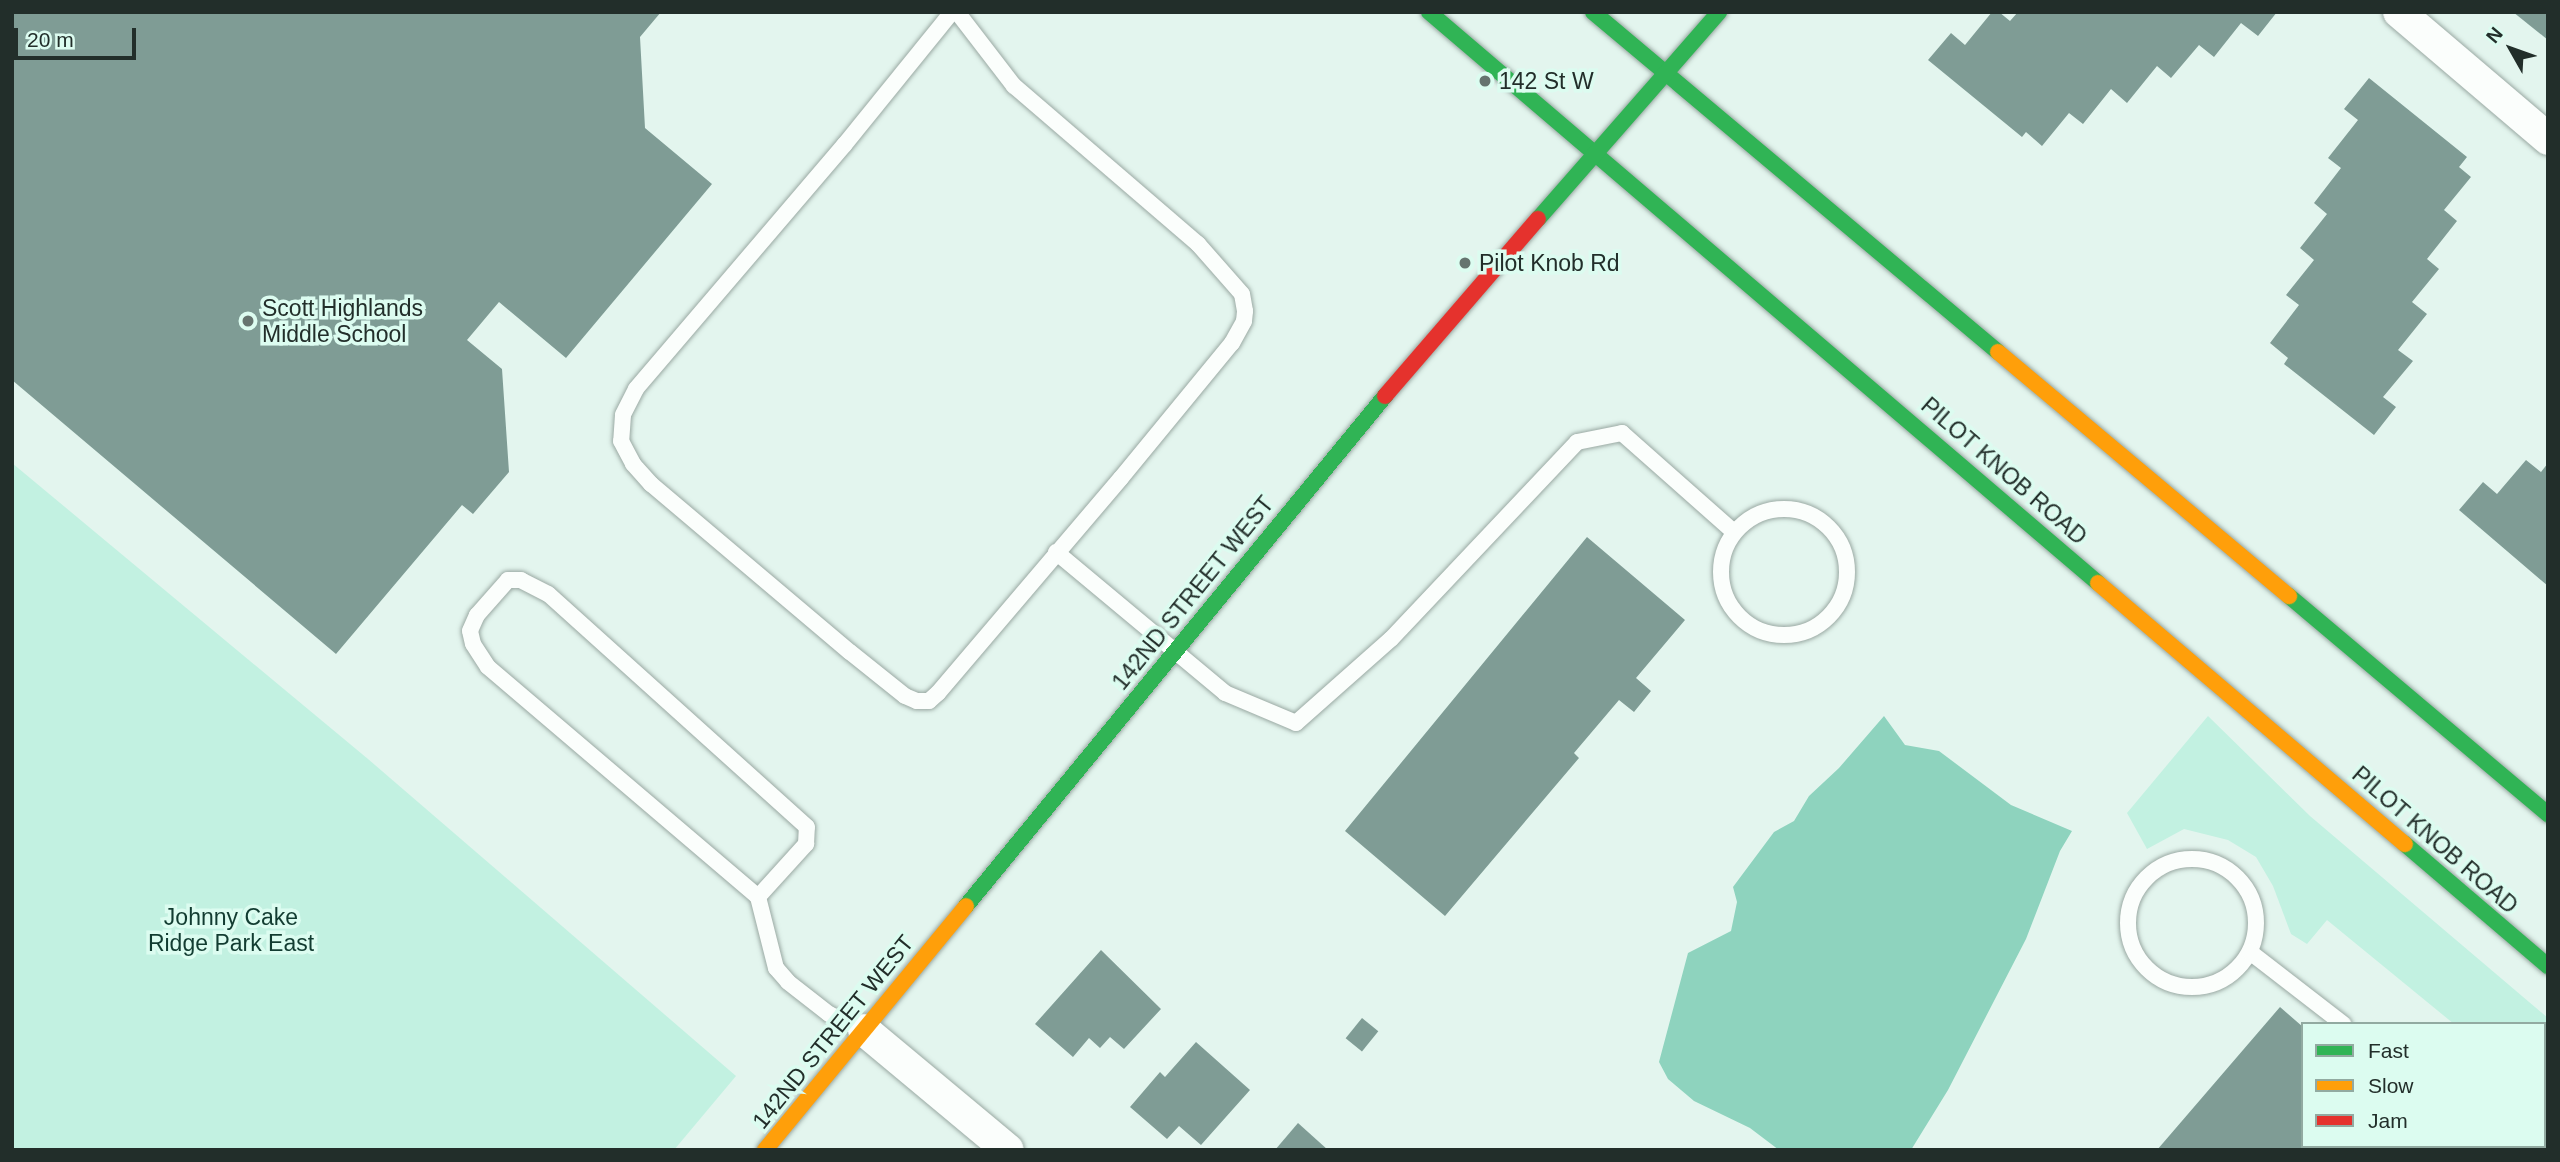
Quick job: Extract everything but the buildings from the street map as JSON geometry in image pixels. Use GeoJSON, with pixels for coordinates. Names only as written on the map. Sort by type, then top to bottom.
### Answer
{"type":"FeatureCollection","features":[{"type":"Feature","properties":{"kind":"main road","name":"PILOT KNOB ROAD"},"geometry":{"type":"LineString","coordinates":[[1429,12],[2548,966]]}},
{"type":"Feature","properties":{"kind":"main road"},"geometry":{"type":"LineString","coordinates":[[1593,12],[2548,814]]}},
{"type":"Feature","properties":{"kind":"main road","name":"142ND STREET WEST"},"geometry":{"type":"LineString","coordinates":[[765,1150],[1381,400],[1719,12]]}},
{"type":"Feature","properties":{"kind":"street"},"geometry":{"type":"LineString","coordinates":[[2399,12],[2548,139]]}},
{"type":"Feature","properties":{"kind":"street"},"geometry":{"type":"LineString","coordinates":[[864,1030],[1008,1150]]}},
{"type":"Feature","properties":{"kind":"lane"},"geometry":{"type":"LineString","coordinates":[[954,12],[1014,86],[1198,244],[1242,294],[1245,311],[1244,321],[1232,343],[1121,478],[938,693],[929,701],[917,701],[905,696],[850,652],[651,484],[634,464],[621,441],[623,415],[636,389],[954,12]]}},
{"type":"Feature","properties":{"kind":"lane"},"geometry":{"type":"LineString","coordinates":[[1056,552],[1225,693],[1296,723],[1391,639],[1577,442],[1622,433],[1734,532]]}},
{"type":"Feature","properties":{"kind":"lane"},"geometry":{"type":"LineString","coordinates":[[1778,509],[1808,513],[1825,524],[1838,539],[1847,569],[1841,598],[1830,615],[1813,629],[1792,636],[1761,631],[1734,613],[1724,594],[1720,573],[1723,551],[1734,532],[1749,519],[1778,509]]}},
{"type":"Feature","properties":{"kind":"lane"},"geometry":{"type":"LineString","coordinates":[[758,897],[806,844],[807,827],[548,594],[521,580],[508,580],[477,615],[470,631],[473,644],[488,667],[758,897],[776,968],[788,982],[829,1014],[864,1030]]}},
{"type":"Feature","properties":{"kind":"lane"},"geometry":{"type":"LineString","coordinates":[[2180,859],[2200,859],[2220,864],[2237,876],[2249,892],[2256,911],[2256,932],[2250,952],[2237,970],[2218,981],[2197,987],[2175,985],[2155,976],[2135,950],[2128,918],[2134,897],[2145,879],[2161,866],[2180,859]]}},
{"type":"Feature","properties":{"kind":"lane"},"geometry":{"type":"LineString","coordinates":[[2250,952],[2340,1022]]}},
{"type":"Feature","properties":{"kind":"green space","name":"Johnny Cake Ridge Park East"},"geometry":{"type":"Polygon","coordinates":[[[12,463],[368,759],[736,1076],[674,1150],[12,1150],[12,463]]]}},
{"type":"Feature","properties":{"kind":"green space"},"geometry":{"type":"Polygon","coordinates":[[[2208,716],[2310,816],[2548,1018],[2548,1150],[2518,1148],[2546,1148],[2546,1022],[2452,1022],[2327,920],[2307,944],[2291,934],[2273,886],[2256,857],[2228,840],[2184,829],[2147,849],[2127,813],[2208,716]]]}},
{"type":"Feature","properties":{"kind":"green space"},"geometry":{"type":"Polygon","coordinates":[[[2338,1148],[2432,1148],[2432,1150],[2338,1148]]]}},
{"type":"Feature","properties":{"kind":"shaded area"},"geometry":{"type":"Polygon","coordinates":[[[1884,716],[1905,745],[1939,751],[2011,805],[2072,831],[2060,851],[2026,939],[1948,1090],[1911,1150],[1779,1150],[1750,1128],[1694,1101],[1668,1079],[1659,1062],[1688,953],[1731,931],[1737,902],[1733,887],[1774,832],[1794,821],[1809,796],[1839,768],[1884,716]]]}},
{"type":"Feature","properties":{"kind":"traffic: fast"},"geometry":{"type":"LineString","coordinates":[[1429,12],[2098,583]]}},
{"type":"Feature","properties":{"kind":"traffic: fast"},"geometry":{"type":"LineString","coordinates":[[1593,12],[1998,352]]}},
{"type":"Feature","properties":{"kind":"traffic: fast"},"geometry":{"type":"LineString","coordinates":[[1538,219],[1719,12]]}},
{"type":"Feature","properties":{"kind":"traffic: fast"},"geometry":{"type":"LineString","coordinates":[[966,906],[1385,396]]}},
{"type":"Feature","properties":{"kind":"traffic: fast"},"geometry":{"type":"LineString","coordinates":[[2289,596],[2548,814]]}},
{"type":"Feature","properties":{"kind":"traffic: fast"},"geometry":{"type":"LineString","coordinates":[[2405,844],[2548,966]]}},
{"type":"Feature","properties":{"kind":"traffic: slow"},"geometry":{"type":"LineString","coordinates":[[1998,352],[2289,596]]}},
{"type":"Feature","properties":{"kind":"traffic: slow"},"geometry":{"type":"LineString","coordinates":[[2098,583],[2405,844]]}},
{"type":"Feature","properties":{"kind":"traffic: slow"},"geometry":{"type":"LineString","coordinates":[[765,1150],[966,906]]}},
{"type":"Feature","properties":{"kind":"traffic: jam"},"geometry":{"type":"LineString","coordinates":[[1385,396],[1538,219]]}},
{"type":"Feature","properties":{"kind":"place","name":"142 St W"},"geometry":{"type":"Point","coordinates":[1485,81]}},
{"type":"Feature","properties":{"kind":"place","name":"Pilot Knob Rd"},"geometry":{"type":"Point","coordinates":[1465,263]}},
{"type":"Feature","properties":{"kind":"place","name":"Scott Highlands Middle School"},"geometry":{"type":"Point","coordinates":[248,321]}}]}
